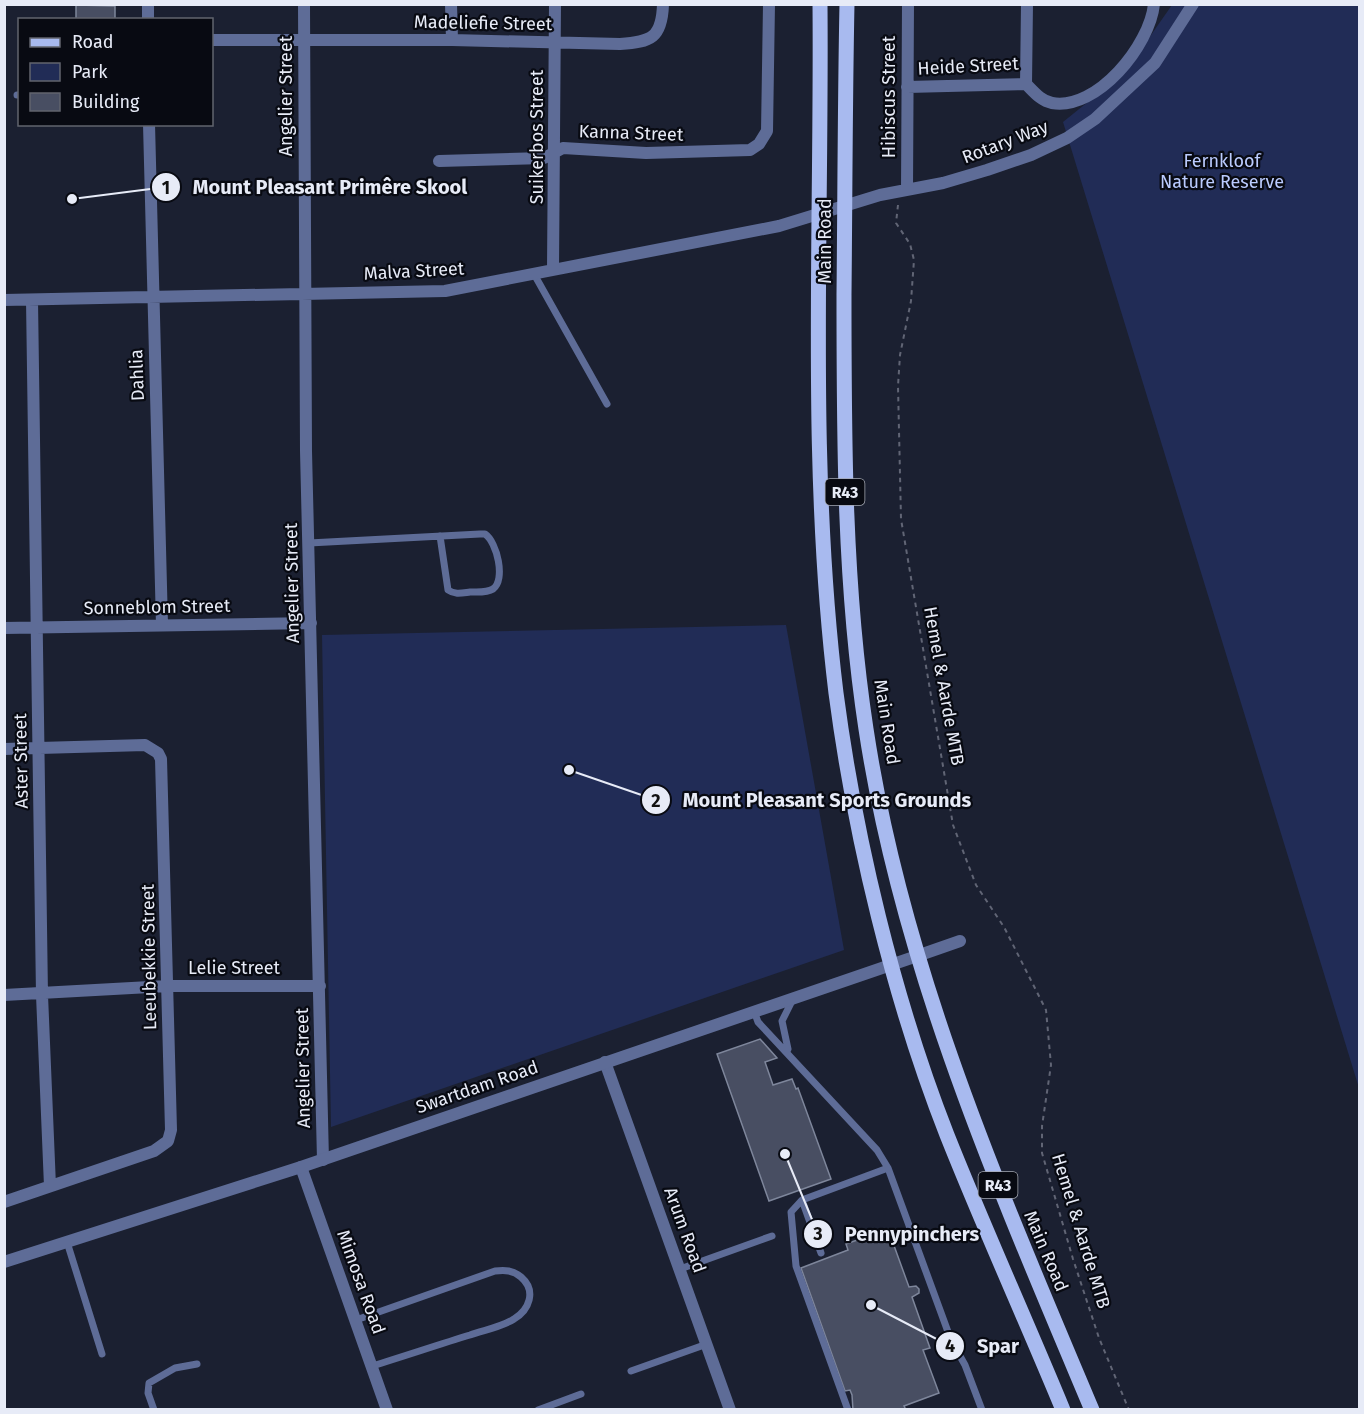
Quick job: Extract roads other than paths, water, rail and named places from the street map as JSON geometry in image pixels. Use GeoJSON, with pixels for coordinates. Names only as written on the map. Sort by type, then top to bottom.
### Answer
{"type":"FeatureCollection","features":[{"type":"Feature","properties":{"kind":"main road","name":"Main Road"},"geometry":{"type":"LineString","coordinates":[[820,4],[819,469],[827,607],[837,696],[860,833],[892,964],[947,1134],[1063,1410]]}},
{"type":"Feature","properties":{"kind":"main road","name":"Main Road"},"geometry":{"type":"LineString","coordinates":[[847,4],[845,497],[853,616],[866,732],[892,858],[917,956],[966,1106],[1092,1410]]}},
{"type":"Feature","properties":{"kind":"street","name":"Angelier Street"},"geometry":{"type":"LineString","coordinates":[[304,4],[309,543],[323,1160]]}},
{"type":"Feature","properties":{"kind":"street"},"geometry":{"type":"LineString","coordinates":[[451,4],[452,40]]}},
{"type":"Feature","properties":{"kind":"street","name":"Suikerbos Street"},"geometry":{"type":"LineString","coordinates":[[554,269],[555,4]]}},
{"type":"Feature","properties":{"kind":"street","name":"Madeliefie Street"},"geometry":{"type":"LineString","coordinates":[[213,40],[637,43],[653,37],[659,31],[663,4]]}},
{"type":"Feature","properties":{"kind":"street","name":"Kanna Street"},"geometry":{"type":"LineString","coordinates":[[439,161],[544,159],[563,148],[646,153],[744,152],[759,144],[767,131],[769,4]]}},
{"type":"Feature","properties":{"kind":"street","name":"Hibiscus Street"},"geometry":{"type":"LineString","coordinates":[[907,190],[908,4]]}},
{"type":"Feature","properties":{"kind":"street","name":"Heide Street"},"geometry":{"type":"LineString","coordinates":[[907,87],[1026,84],[1027,4]]}},
{"type":"Feature","properties":{"kind":"street"},"geometry":{"type":"LineString","coordinates":[[1026,84],[1039,97],[1051,103],[1076,101],[1094,92],[1118,72],[1142,43],[1149,30],[1154,4]]}},
{"type":"Feature","properties":{"kind":"street","name":"Rotary Way"},"geometry":{"type":"LineString","coordinates":[[819,216],[907,190],[987,170],[1031,155],[1067,138],[1103,112],[1155,63],[1178,33],[1193,4]]}},
{"type":"Feature","properties":{"kind":"street","name":"Dahlia"},"geometry":{"type":"LineString","coordinates":[[149,126],[162,625]]}},
{"type":"Feature","properties":{"kind":"street","name":"Malva Street"},"geometry":{"type":"LineString","coordinates":[[4,300],[445,291],[819,216]]}},
{"type":"Feature","properties":{"kind":"street","name":"Aster Street"},"geometry":{"type":"LineString","coordinates":[[32,300],[42,995],[50,1186]]}},
{"type":"Feature","properties":{"kind":"street","name":"Sonneblom Street"},"geometry":{"type":"LineString","coordinates":[[4,628],[311,623]]}},
{"type":"Feature","properties":{"kind":"street","name":"Leeubekkie Street"},"geometry":{"type":"LineString","coordinates":[[4,749],[145,745],[158,753],[164,768],[171,1130],[168,1141],[154,1151],[4,1202]]}},
{"type":"Feature","properties":{"kind":"street","name":"Swartdam Road"},"geometry":{"type":"LineString","coordinates":[[4,1262],[323,1160],[960,941]]}},
{"type":"Feature","properties":{"kind":"street","name":"Lelie Street"},"geometry":{"type":"LineString","coordinates":[[4,995],[42,995],[168,986],[320,986]]}},
{"type":"Feature","properties":{"kind":"street","name":"Arum Road"},"geometry":{"type":"LineString","coordinates":[[605,1062],[730,1410]]}},
{"type":"Feature","properties":{"kind":"street","name":"Mimosa Road"},"geometry":{"type":"LineString","coordinates":[[301,1167],[387,1410]]}},
{"type":"Feature","properties":{"kind":"lane"},"geometry":{"type":"LineString","coordinates":[[534,274],[607,404]]}},
{"type":"Feature","properties":{"kind":"lane"},"geometry":{"type":"LineString","coordinates":[[309,543],[440,536],[480,534],[488,536],[496,548],[499,577],[496,585],[488,591],[455,594],[448,590],[440,536]]}},
{"type":"Feature","properties":{"kind":"lane"},"geometry":{"type":"LineString","coordinates":[[792,1056],[783,1037],[782,1021],[786,1008],[797,996]]}},
{"type":"Feature","properties":{"kind":"lane"},"geometry":{"type":"LineString","coordinates":[[754,1011],[759,1022],[877,1150],[888,1168],[951,1340],[965,1365],[982,1410]]}},
{"type":"Feature","properties":{"kind":"lane"},"geometry":{"type":"LineString","coordinates":[[848,1410],[794,1257],[791,1212],[802,1200],[888,1168]]}},
{"type":"Feature","properties":{"kind":"lane"},"geometry":{"type":"LineString","coordinates":[[802,1200],[821,1253]]}},
{"type":"Feature","properties":{"kind":"lane"},"geometry":{"type":"LineString","coordinates":[[680,1269],[772,1236]]}},
{"type":"Feature","properties":{"kind":"lane"},"geometry":{"type":"LineString","coordinates":[[67,1242],[102,1354]]}},
{"type":"Feature","properties":{"kind":"lane"},"geometry":{"type":"LineString","coordinates":[[356,1320],[495,1272],[507,1270],[515,1273],[524,1279],[528,1289],[531,1298],[529,1306],[507,1323],[372,1366]]}},
{"type":"Feature","properties":{"kind":"lane"},"geometry":{"type":"LineString","coordinates":[[631,1371],[707,1344]]}},
{"type":"Feature","properties":{"kind":"lane"},"geometry":{"type":"LineString","coordinates":[[154,1410],[148,1393],[149,1383],[176,1368],[197,1364]]}},
{"type":"Feature","properties":{"kind":"lane"},"geometry":{"type":"LineString","coordinates":[[538,1410],[581,1394]]}},
{"type":"Feature","properties":{"kind":"place","name":"Mount Pleasant Primêre Skool"},"geometry":{"type":"Point","coordinates":[72,199]}},
{"type":"Feature","properties":{"kind":"place","name":"Mount Pleasant Sports Grounds"},"geometry":{"type":"Point","coordinates":[569,770]}},
{"type":"Feature","properties":{"kind":"place","name":"Pennypinchers"},"geometry":{"type":"Point","coordinates":[785,1154]}},
{"type":"Feature","properties":{"kind":"place","name":"Spar"},"geometry":{"type":"Point","coordinates":[871,1305]}},
{"type":"Feature","properties":{"kind":"park label","name":"Fernkloof Nature Reserve"},"geometry":{"type":"Point","coordinates":[1222,171]}}]}
